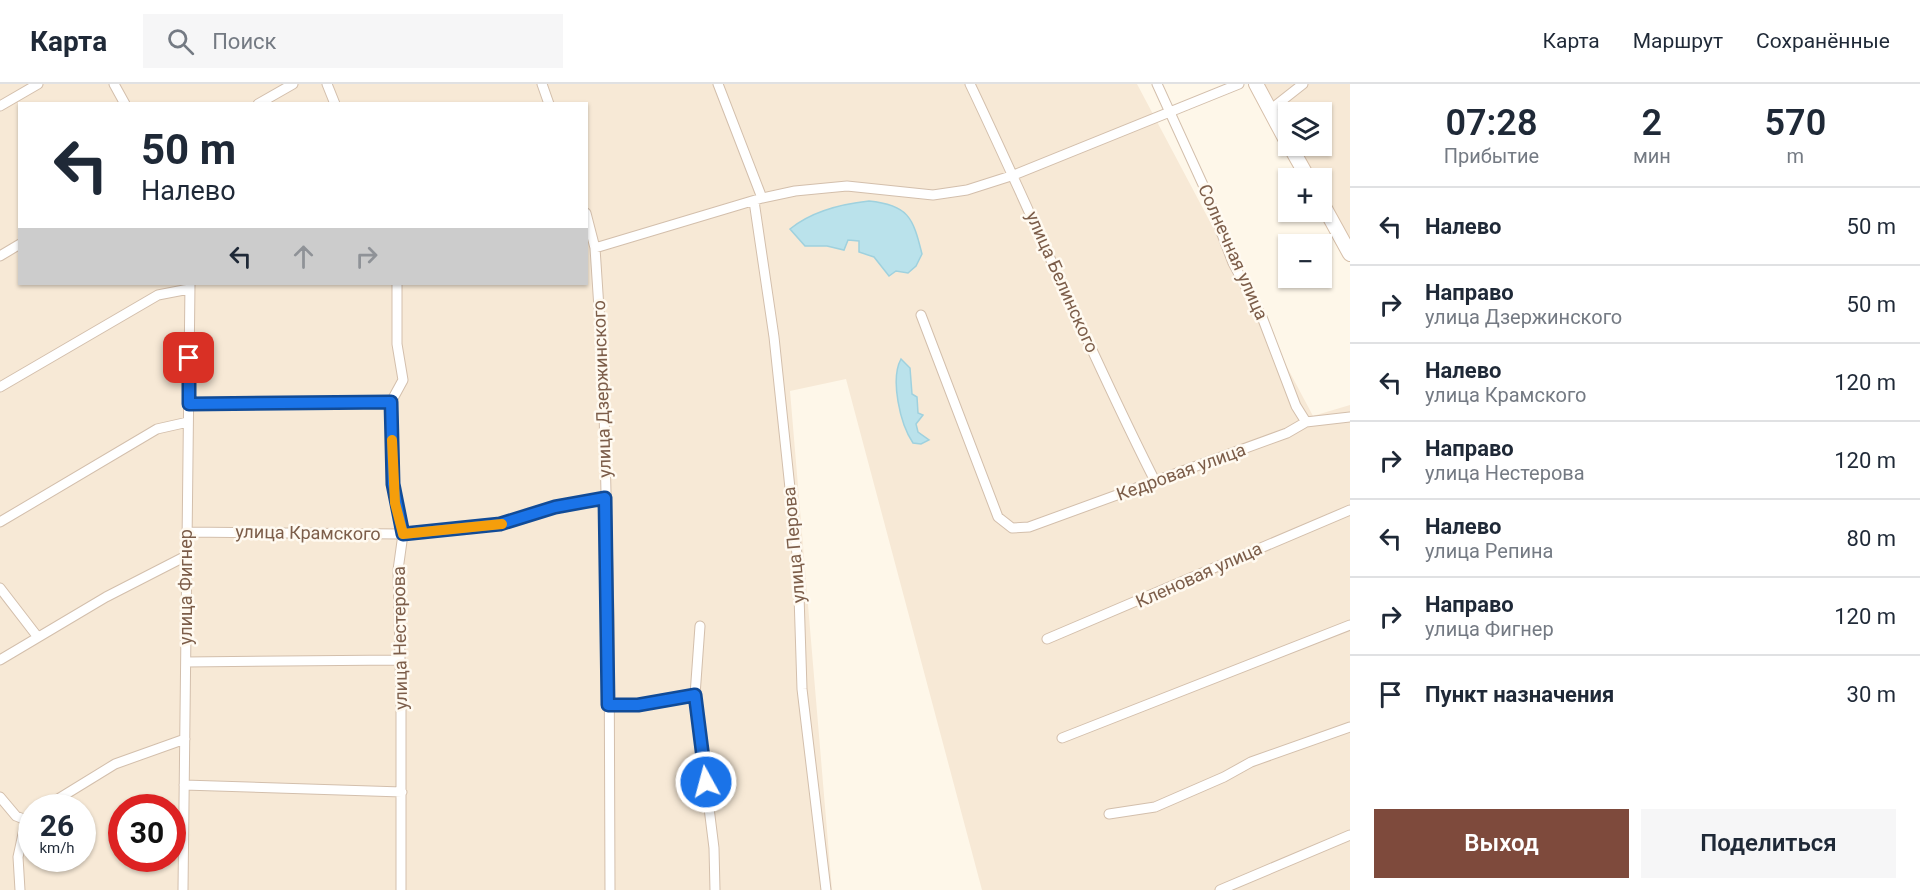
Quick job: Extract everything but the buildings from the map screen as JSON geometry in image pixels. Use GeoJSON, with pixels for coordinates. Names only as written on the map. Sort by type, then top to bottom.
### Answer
{"type":"FeatureCollection","features":[{"type":"Feature","properties":{"kind":"main road"},"geometry":{"type":"LineString","coordinates":[[1256,84],[1278,125]]}},
{"type":"Feature","properties":{"kind":"main road"},"geometry":{"type":"LineString","coordinates":[[1332,222],[1350,255]]}},
{"type":"Feature","properties":{"kind":"street"},"geometry":{"type":"LineString","coordinates":[[0,106],[38,84]]}},
{"type":"Feature","properties":{"kind":"street"},"geometry":{"type":"LineString","coordinates":[[114,84],[124,102]]}},
{"type":"Feature","properties":{"kind":"street"},"geometry":{"type":"LineString","coordinates":[[262,102],[293,84]]}},
{"type":"Feature","properties":{"kind":"street"},"geometry":{"type":"LineString","coordinates":[[327,84],[333,102]]}},
{"type":"Feature","properties":{"kind":"street"},"geometry":{"type":"LineString","coordinates":[[542,84],[548,102]]}},
{"type":"Feature","properties":{"kind":"street","name":"улица Перова"},"geometry":{"type":"LineString","coordinates":[[718,84],[758,199],[795,542],[802,689],[826,890]]}},
{"type":"Feature","properties":{"kind":"street","name":"улица Белинского"},"geometry":{"type":"LineString","coordinates":[[970,84],[1014,175],[1119,410],[1155,480]]}},
{"type":"Feature","properties":{"kind":"street","name":"Солнечная улица"},"geometry":{"type":"LineString","coordinates":[[1157,84],[1171,112],[1233,262],[1271,338],[1296,406],[1306,422]]}},
{"type":"Feature","properties":{"kind":"street"},"geometry":{"type":"LineString","coordinates":[[596,248],[758,199],[822,188],[847,186],[933,195],[967,190],[1014,175],[1239,84]]}},
{"type":"Feature","properties":{"kind":"street"},"geometry":{"type":"LineString","coordinates":[[1270,110],[1303,84]]}},
{"type":"Feature","properties":{"kind":"street","name":"улица Дзержинского"},"geometry":{"type":"LineString","coordinates":[[588,220],[596,248],[603,369],[610,890]]}},
{"type":"Feature","properties":{"kind":"street"},"geometry":{"type":"LineString","coordinates":[[0,256],[18,245]]}},
{"type":"Feature","properties":{"kind":"street","name":"улица Нестерова"},"geometry":{"type":"LineString","coordinates":[[397,285],[397,344],[403,380],[391,402],[393,484],[403,534],[398,570],[402,792],[401,890]]}},
{"type":"Feature","properties":{"kind":"street"},"geometry":{"type":"LineString","coordinates":[[0,387],[158,295],[189,286]]}},
{"type":"Feature","properties":{"kind":"street","name":"улица Фигнер"},"geometry":{"type":"LineString","coordinates":[[183,890],[189,286]]}},
{"type":"Feature","properties":{"kind":"street","name":"Кедровая улица"},"geometry":{"type":"LineString","coordinates":[[921,315],[998,517],[1012,528],[1029,527],[1287,433],[1306,422],[1350,417]]}},
{"type":"Feature","properties":{"kind":"street"},"geometry":{"type":"LineString","coordinates":[[189,404],[391,402]]}},
{"type":"Feature","properties":{"kind":"street"},"geometry":{"type":"LineString","coordinates":[[0,522],[157,429],[188,422]]}},
{"type":"Feature","properties":{"kind":"street","name":"улица Крамского"},"geometry":{"type":"LineString","coordinates":[[186,532],[403,534],[500,524],[555,507],[605,498]]}},
{"type":"Feature","properties":{"kind":"street","name":"Кленовая улица"},"geometry":{"type":"LineString","coordinates":[[1047,639],[1350,510]]}},
{"type":"Feature","properties":{"kind":"street"},"geometry":{"type":"LineString","coordinates":[[0,660],[37,636],[186,556]]}},
{"type":"Feature","properties":{"kind":"street"},"geometry":{"type":"LineString","coordinates":[[0,588],[37,636]]}},
{"type":"Feature","properties":{"kind":"street"},"geometry":{"type":"LineString","coordinates":[[1062,738],[1350,625]]}},
{"type":"Feature","properties":{"kind":"street"},"geometry":{"type":"LineString","coordinates":[[700,626],[695,695],[714,848],[715,890]]}},
{"type":"Feature","properties":{"kind":"street"},"geometry":{"type":"LineString","coordinates":[[186,662],[398,660]]}},
{"type":"Feature","properties":{"kind":"street"},"geometry":{"type":"LineString","coordinates":[[608,705],[638,705],[695,695]]}},
{"type":"Feature","properties":{"kind":"street"},"geometry":{"type":"LineString","coordinates":[[1109,814],[1155,807],[1224,777],[1251,762],[1350,727]]}},
{"type":"Feature","properties":{"kind":"street"},"geometry":{"type":"LineString","coordinates":[[66,794],[115,764],[185,739]]}},
{"type":"Feature","properties":{"kind":"street"},"geometry":{"type":"LineString","coordinates":[[184,785],[402,792]]}},
{"type":"Feature","properties":{"kind":"street"},"geometry":{"type":"LineString","coordinates":[[0,797],[4,810]]}},
{"type":"Feature","properties":{"kind":"street"},"geometry":{"type":"LineString","coordinates":[[1220,890],[1350,835]]}},
{"type":"Feature","properties":{"kind":"street"},"geometry":{"type":"LineString","coordinates":[[19,872],[20,890]]}},
{"type":"Feature","properties":{"kind":"shaded area"},"geometry":{"type":"Polygon","coordinates":[[[0,84],[1137,84],[1313,416],[1350,405],[1350,890],[982,890],[846,379],[790,391],[832,890],[0,890],[0,84]]]}},
{"type":"Feature","properties":{"kind":"shaded area"},"geometry":{"type":"Polygon","coordinates":[[[1256,84],[1350,84],[1350,254],[1332,221],[1332,168],[1302,168],[1296,156],[1332,156],[1332,102],[1278,102],[1278,125],[1256,84]]]}},
{"type":"Feature","properties":{"kind":"water"},"geometry":{"type":"Polygon","coordinates":[[[869,201],[901,210],[912,222],[922,254],[916,266],[908,273],[896,271],[889,276],[874,257],[859,252],[859,241],[848,240],[844,250],[827,246],[805,246],[790,229],[808,217],[827,209],[869,201]]]}},
{"type":"Feature","properties":{"kind":"water"},"geometry":{"type":"Polygon","coordinates":[[[901,359],[910,368],[912,394],[917,397],[918,413],[923,415],[916,424],[918,432],[929,440],[921,444],[913,443],[908,435],[898,401],[896,378],[901,359]]]}},
{"type":"Feature","properties":{"kind":"slow traffic"},"geometry":{"type":"LineString","coordinates":[[392,440],[395,503],[403,534],[502,524]]}},
{"type":"Feature","properties":{"kind":"route"},"geometry":{"type":"LineString","coordinates":[[189,358],[189,404],[391,402],[393,484],[403,534],[500,524],[555,507],[605,498],[609,616],[608,705],[644,705],[665,699],[695,695],[706,782]]}}]}
